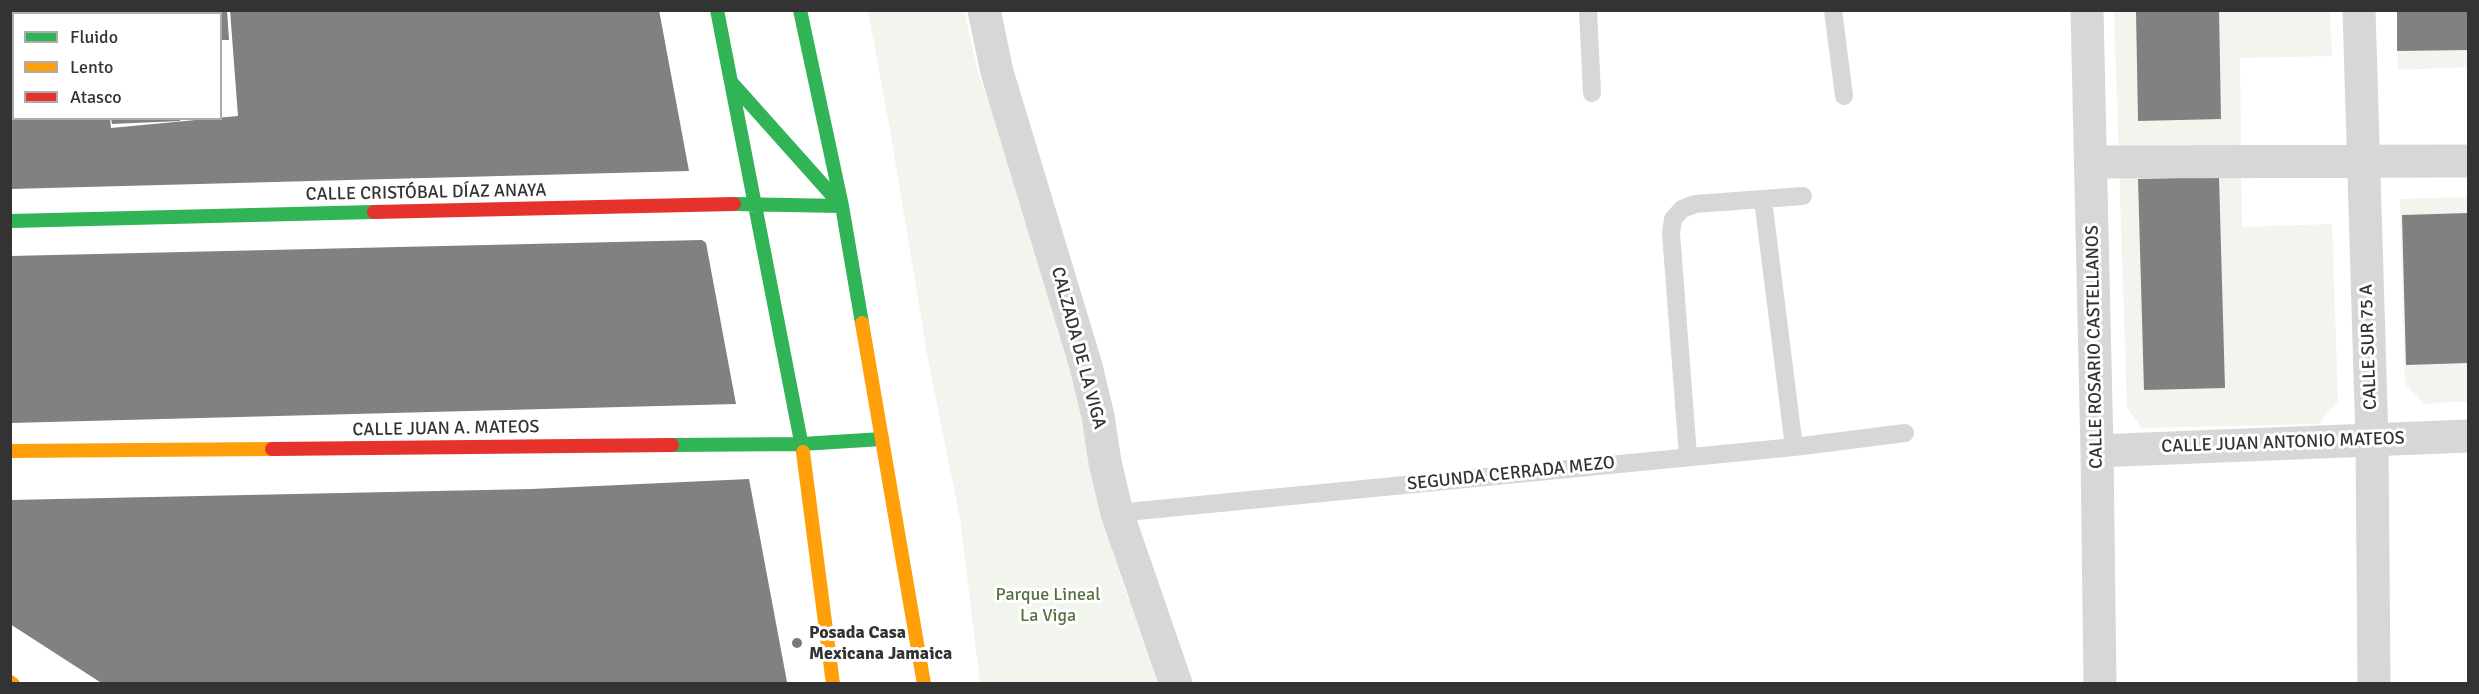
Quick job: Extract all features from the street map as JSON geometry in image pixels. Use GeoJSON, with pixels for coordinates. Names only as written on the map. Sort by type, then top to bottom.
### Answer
{"type":"FeatureCollection","features":[{"type":"Feature","properties":{"kind":"street"},"geometry":{"type":"LineString","coordinates":[[717,10],[802,444],[833,684]]}},
{"type":"Feature","properties":{"kind":"street"},"geometry":{"type":"LineString","coordinates":[[800,10],[842,206],[924,684]]}},
{"type":"Feature","properties":{"kind":"street","name":"CALZADA DE LA VIGA"},"geometry":{"type":"LineString","coordinates":[[984,10],[998,72],[1086,366],[1117,513],[1176,684]]}},
{"type":"Feature","properties":{"kind":"street","name":"CALLE ROSARIO CASTELLANOS"},"geometry":{"type":"LineString","coordinates":[[2087,10],[2100,684]]}},
{"type":"Feature","properties":{"kind":"street","name":"CALLE SUR 75 A"},"geometry":{"type":"LineString","coordinates":[[2359,10],[2372,440],[2374,684]]}},
{"type":"Feature","properties":{"kind":"street"},"geometry":{"type":"LineString","coordinates":[[731,82],[842,206]]}},
{"type":"Feature","properties":{"kind":"street"},"geometry":{"type":"LineString","coordinates":[[2091,162],[2469,161]]}},
{"type":"Feature","properties":{"kind":"street","name":"CALLE CRISTÓBAL DÍAZ ANAYA"},"geometry":{"type":"LineString","coordinates":[[10,220],[755,203],[842,206]]}},
{"type":"Feature","properties":{"kind":"street","name":"CALLE JUAN ANTONIO MATEOS"},"geometry":{"type":"LineString","coordinates":[[2097,451],[2469,436]]}},
{"type":"Feature","properties":{"kind":"street","name":"CALLE JUAN A. MATEOS"},"geometry":{"type":"LineString","coordinates":[[10,451],[802,444],[882,439]]}},
{"type":"Feature","properties":{"kind":"lane"},"geometry":{"type":"LineString","coordinates":[[1588,10],[1592,93]]}},
{"type":"Feature","properties":{"kind":"lane"},"geometry":{"type":"LineString","coordinates":[[1833,10],[1845,96]]}},
{"type":"Feature","properties":{"kind":"lane"},"geometry":{"type":"LineString","coordinates":[[1688,456],[1671,233],[1673,219],[1682,209],[1695,204],[1803,196]]}},
{"type":"Feature","properties":{"kind":"lane"},"geometry":{"type":"LineString","coordinates":[[1763,200],[1794,447]]}},
{"type":"Feature","properties":{"kind":"lane","name":"SEGUNDA CERRADA MEZO"},"geometry":{"type":"LineString","coordinates":[[1117,513],[1794,447],[1905,434]]}},
{"type":"Feature","properties":{"kind":"green space","name":"Parque Lineal La Viga"},"geometry":{"type":"Polygon","coordinates":[[[868,11],[964,11],[978,72],[1028,212],[1065,330],[1100,511],[1124,588],[1164,683],[980,683],[960,518],[927,354],[868,11]]]}},
{"type":"Feature","properties":{"kind":"green space"},"geometry":{"type":"Polygon","coordinates":[[[2114,11],[2330,11],[2332,56],[2240,58],[2242,227],[2332,224],[2338,401],[2318,424],[2142,428],[2127,408],[2114,11]]]}},
{"type":"Feature","properties":{"kind":"green space"},"geometry":{"type":"Polygon","coordinates":[[[2397,11],[2468,11],[2468,67],[2398,70],[2397,11]]]}},
{"type":"Feature","properties":{"kind":"green space"},"geometry":{"type":"Polygon","coordinates":[[[2468,197],[2468,401],[2425,404],[2405,384],[2400,199],[2468,197]]]}},
{"type":"Feature","properties":{"kind":"building"},"geometry":{"type":"Polygon","coordinates":[[[10,10],[100,10],[100,12],[12,12],[12,120],[110,120],[111,128],[196,120],[222,120],[222,118],[238,116],[230,10],[659,10],[689,171],[10,189],[10,10]]]}},
{"type":"Feature","properties":{"kind":"building"},"geometry":{"type":"Polygon","coordinates":[[[105,10],[166,10],[166,12],[105,12],[105,10]]]}},
{"type":"Feature","properties":{"kind":"building"},"geometry":{"type":"Polygon","coordinates":[[[205,10],[227,10],[229,40],[222,40],[222,12],[205,12],[205,10]]]}},
{"type":"Feature","properties":{"kind":"building"},"geometry":{"type":"Polygon","coordinates":[[[2136,10],[2219,10],[2221,119],[2138,121],[2136,10]]]}},
{"type":"Feature","properties":{"kind":"building"},"geometry":{"type":"Polygon","coordinates":[[[2397,10],[2468,10],[2468,50],[2397,51],[2397,10]]]}},
{"type":"Feature","properties":{"kind":"building"},"geometry":{"type":"Polygon","coordinates":[[[111,120],[180,120],[180,121],[112,124],[111,120]]]}},
{"type":"Feature","properties":{"kind":"building"},"geometry":{"type":"Polygon","coordinates":[[[2219,177],[2225,388],[2144,390],[2138,179],[2219,177]]]}},
{"type":"Feature","properties":{"kind":"building"},"geometry":{"type":"Polygon","coordinates":[[[2468,213],[2468,363],[2406,365],[2402,215],[2468,213]]]}},
{"type":"Feature","properties":{"kind":"building"},"geometry":{"type":"Polygon","coordinates":[[[702,240],[706,243],[736,404],[10,423],[10,256],[702,240]]]}},
{"type":"Feature","properties":{"kind":"building"},"geometry":{"type":"Polygon","coordinates":[[[749,479],[787,682],[103,684],[10,624],[10,500],[532,489],[749,479]]]}},
{"type":"Feature","properties":{"kind":"traffic: fast"},"geometry":{"type":"LineString","coordinates":[[717,10],[803,452]]}},
{"type":"Feature","properties":{"kind":"traffic: fast"},"geometry":{"type":"LineString","coordinates":[[800,10],[842,206],[862,323]]}},
{"type":"Feature","properties":{"kind":"traffic: fast"},"geometry":{"type":"LineString","coordinates":[[731,82],[840,204]]}},
{"type":"Feature","properties":{"kind":"traffic: fast"},"geometry":{"type":"LineString","coordinates":[[734,204],[842,206]]}},
{"type":"Feature","properties":{"kind":"traffic: fast"},"geometry":{"type":"LineString","coordinates":[[10,221],[374,212]]}},
{"type":"Feature","properties":{"kind":"traffic: fast"},"geometry":{"type":"LineString","coordinates":[[672,445],[802,444],[882,439]]}},
{"type":"Feature","properties":{"kind":"traffic: slow"},"geometry":{"type":"LineString","coordinates":[[862,323],[924,684]]}},
{"type":"Feature","properties":{"kind":"traffic: slow"},"geometry":{"type":"LineString","coordinates":[[10,451],[272,449]]}},
{"type":"Feature","properties":{"kind":"traffic: slow"},"geometry":{"type":"LineString","coordinates":[[803,452],[833,684]]}},
{"type":"Feature","properties":{"kind":"traffic: jam"},"geometry":{"type":"LineString","coordinates":[[374,212],[734,204]]}},
{"type":"Feature","properties":{"kind":"traffic: jam"},"geometry":{"type":"LineString","coordinates":[[272,449],[672,445]]}},
{"type":"Feature","properties":{"kind":"place","name":"Posada Casa Mexicana Jamaica"},"geometry":{"type":"Point","coordinates":[797,643]}}]}
